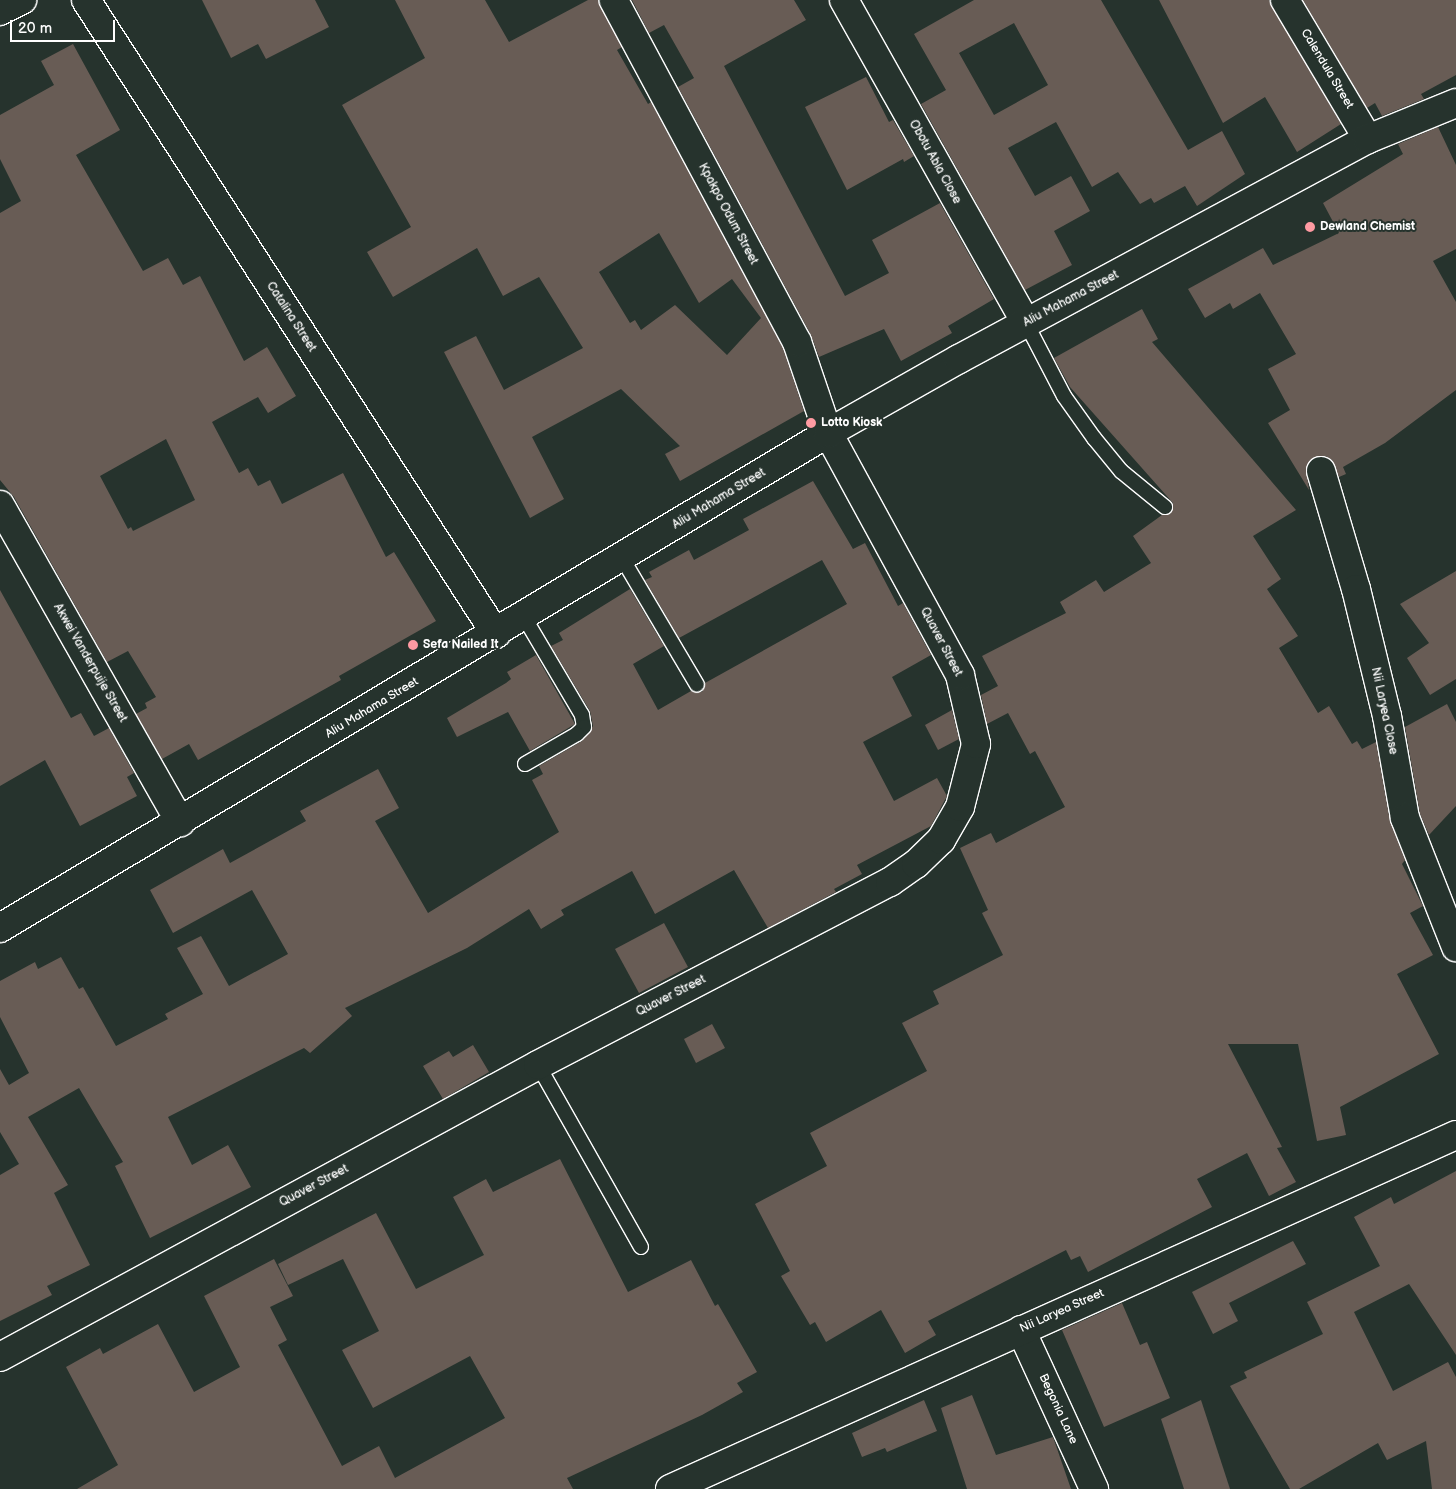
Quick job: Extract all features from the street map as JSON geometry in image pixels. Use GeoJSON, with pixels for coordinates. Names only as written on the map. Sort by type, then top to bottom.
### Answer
{"type":"FeatureCollection","features":[{"type":"Feature","properties":{"kind":"street"},"geometry":{"type":"LineString","coordinates":[[0,11],[22,0]]}},
{"type":"Feature","properties":{"kind":"street","name":"Catalina Street"},"geometry":{"type":"LineString","coordinates":[[86,0],[496,634]]}},
{"type":"Feature","properties":{"kind":"street","name":"Kpakpo Odum Street"},"geometry":{"type":"LineString","coordinates":[[614,0],[796,342],[828,433]]}},
{"type":"Feature","properties":{"kind":"street","name":"Obotu Abla Close"},"geometry":{"type":"LineString","coordinates":[[844,0],[1026,323]]}},
{"type":"Feature","properties":{"kind":"street","name":"Calendula Street"},"geometry":{"type":"LineString","coordinates":[[1285,0],[1368,139]]}},
{"type":"Feature","properties":{"kind":"street","name":"Aliu Mahama Street"},"geometry":{"type":"LineString","coordinates":[[0,928],[496,634],[828,433],[1026,323],[1368,139],[1456,102]]}},
{"type":"Feature","properties":{"kind":"street","name":"Quaver Street"},"geometry":{"type":"LineString","coordinates":[[0,1356],[538,1065],[890,882],[916,864],[941,840],[960,807],[976,744],[960,674],[828,433]]}},
{"type":"Feature","properties":{"kind":"street","name":"Nii Laryea Close"},"geometry":{"type":"LineString","coordinates":[[1321,471],[1356,589],[1387,716],[1405,818],[1456,947]]}},
{"type":"Feature","properties":{"kind":"street","name":"Akwei Vanderpuije Street"},"geometry":{"type":"LineString","coordinates":[[0,505],[180,822]]}},
{"type":"Feature","properties":{"kind":"street","name":"Nii Laryea Street"},"geometry":{"type":"LineString","coordinates":[[670,1489],[1456,1135]]}},
{"type":"Feature","properties":{"kind":"street","name":"Begonia Lane"},"geometry":{"type":"LineString","coordinates":[[1021,1330],[1094,1489]]}},
{"type":"Feature","properties":{"kind":"lane"},"geometry":{"type":"LineString","coordinates":[[1026,323],[1064,396],[1094,438],[1121,471],[1165,507]]}},
{"type":"Feature","properties":{"kind":"lane"},"geometry":{"type":"LineString","coordinates":[[622,558],[697,686]]}},
{"type":"Feature","properties":{"kind":"lane"},"geometry":{"type":"LineString","coordinates":[[524,616],[582,715],[584,727],[577,734],[525,764]]}},
{"type":"Feature","properties":{"kind":"lane"},"geometry":{"type":"LineString","coordinates":[[538,1065],[641,1247]]}},
{"type":"Feature","properties":{"kind":"building"},"geometry":{"type":"Polygon","coordinates":[[[202,0],[315,0],[329,27],[266,59],[258,44],[231,58],[202,0]]]}},
{"type":"Feature","properties":{"kind":"building"},"geometry":{"type":"Polygon","coordinates":[[[395,0],[485,0],[509,42],[588,0],[598,0],[622,47],[617,50],[648,104],[651,102],[783,348],[804,411],[680,481],[665,454],[680,446],[621,389],[532,437],[564,499],[530,518],[444,352],[476,336],[504,390],[583,348],[539,277],[503,296],[477,248],[393,297],[367,252],[411,227],[342,105],[425,58],[395,0]],[[659,233],[599,272],[630,323],[635,320],[641,330],[675,305],[727,355],[761,318],[732,279],[699,303],[659,233]]]}},
{"type":"Feature","properties":{"kind":"building"},"geometry":{"type":"Polygon","coordinates":[[[632,0],[794,0],[806,20],[724,66],[845,296],[889,273],[872,240],[940,203],[994,299],[948,326],[952,333],[901,361],[884,329],[819,357],[811,335],[678,87],[694,78],[664,25],[649,33],[632,0]]]}},
{"type":"Feature","properties":{"kind":"building"},"geometry":{"type":"Polygon","coordinates":[[[974,0],[1101,0],[1188,150],[1222,131],[1245,174],[1197,206],[1185,186],[1154,203],[1151,198],[1140,204],[1118,172],[1092,187],[1056,122],[1008,148],[1035,196],[1071,176],[1090,211],[1054,231],[1072,265],[1025,290],[921,104],[946,90],[914,34],[974,0]],[[1014,23],[959,53],[994,115],[1048,85],[1014,23]]]}},
{"type":"Feature","properties":{"kind":"building"},"geometry":{"type":"Polygon","coordinates":[[[1159,0],[1269,0],[1341,124],[1297,152],[1265,97],[1223,123],[1159,0]]]}},
{"type":"Feature","properties":{"kind":"building"},"geometry":{"type":"Polygon","coordinates":[[[1303,0],[1456,0],[1456,75],[1421,94],[1424,99],[1382,116],[1375,103],[1367,108],[1303,0]]]}},
{"type":"Feature","properties":{"kind":"building"},"geometry":{"type":"Polygon","coordinates":[[[73,44],[120,130],[76,155],[143,271],[168,258],[183,285],[200,276],[244,361],[267,347],[296,396],[268,413],[258,397],[212,422],[239,473],[248,468],[258,486],[270,480],[282,504],[343,473],[386,557],[394,552],[436,621],[339,676],[341,680],[198,760],[189,744],[162,759],[136,714],[147,708],[145,703],[156,697],[128,651],[107,662],[14,497],[0,480],[0,213],[21,201],[0,159],[0,115],[54,85],[41,61],[73,44]],[[166,439],[100,476],[128,529],[131,527],[133,531],[195,500],[166,439]]]}},
{"type":"Feature","properties":{"kind":"building"},"geometry":{"type":"Polygon","coordinates":[[[866,77],[889,122],[893,120],[914,156],[904,162],[903,159],[847,190],[805,107],[866,77]]]}},
{"type":"Feature","properties":{"kind":"building"},"geometry":{"type":"Polygon","coordinates":[[[1438,127],[1456,165],[1456,249],[1433,261],[1456,302],[1456,390],[1385,443],[1343,467],[1346,474],[1339,477],[1332,460],[1325,456],[1310,460],[1306,468],[1309,490],[1268,423],[1290,410],[1268,369],[1296,354],[1260,293],[1233,309],[1230,303],[1205,318],[1188,289],[1263,248],[1273,265],[1339,233],[1323,203],[1403,154],[1398,144],[1438,127]]]}},
{"type":"Feature","properties":{"kind":"building"},"geometry":{"type":"Polygon","coordinates":[[[1142,309],[1158,339],[1152,342],[1296,510],[1253,536],[1281,579],[1267,589],[1298,636],[1279,648],[1318,713],[1329,706],[1352,744],[1357,741],[1362,749],[1376,742],[1390,821],[1405,860],[1402,864],[1423,906],[1410,913],[1433,955],[1397,974],[1439,1054],[1340,1107],[1346,1135],[1317,1141],[1298,1044],[1228,1044],[1282,1147],[1277,1148],[1296,1182],[1269,1196],[1247,1153],[1197,1179],[1212,1207],[1088,1272],[1080,1256],[1071,1260],[1066,1250],[928,1321],[936,1335],[905,1353],[881,1310],[826,1342],[815,1322],[810,1325],[781,1276],[790,1271],[755,1204],[827,1166],[810,1133],[927,1071],[902,1023],[939,1004],[933,991],[1003,955],[982,913],[988,910],[960,848],[991,833],[996,843],[1065,807],[1035,751],[1030,754],[1008,713],[987,724],[981,695],[998,686],[982,656],[1066,613],[1060,602],[1096,580],[1104,592],[1151,563],[1133,536],[1162,515],[1171,513],[1173,503],[1070,387],[1054,358],[1142,309]]]}},
{"type":"Feature","properties":{"kind":"building"},"geometry":{"type":"Polygon","coordinates":[[[813,481],[853,549],[865,543],[898,606],[903,603],[931,655],[892,677],[912,716],[863,742],[894,801],[937,778],[947,796],[931,826],[857,865],[862,874],[834,889],[836,892],[768,928],[734,870],[655,914],[632,871],[561,910],[564,915],[541,929],[529,909],[467,948],[345,1008],[352,1016],[310,1053],[304,1048],[168,1117],[192,1165],[228,1145],[251,1187],[150,1238],[115,1166],[123,1162],[79,1088],[28,1117],[68,1185],[54,1193],[90,1265],[47,1286],[52,1295],[0,1321],[0,1175],[19,1164],[0,1132],[0,1069],[9,1085],[29,1073],[0,1017],[0,981],[35,962],[38,969],[61,957],[79,989],[83,987],[116,1046],[168,1019],[165,1014],[203,994],[177,948],[201,936],[229,986],[288,954],[252,890],[173,933],[150,890],[223,849],[230,863],[306,821],[300,811],[378,769],[399,808],[375,821],[428,913],[559,832],[532,780],[543,774],[539,766],[582,741],[593,726],[590,711],[551,646],[563,640],[559,633],[630,589],[664,646],[633,664],[658,710],[691,691],[702,692],[705,683],[847,604],[822,560],[679,638],[645,580],[652,577],[649,572],[689,550],[694,560],[749,530],[743,519],[813,481]]]}},
{"type":"Feature","properties":{"kind":"building"},"geometry":{"type":"Polygon","coordinates":[[[1456,571],[1456,679],[1430,695],[1407,658],[1429,643],[1400,604],[1456,571]]]}},
{"type":"Feature","properties":{"kind":"building"},"geometry":{"type":"Polygon","coordinates":[[[0,590],[71,718],[81,713],[94,736],[109,728],[134,773],[127,777],[137,796],[80,826],[45,760],[0,786],[0,590]]]}},
{"type":"Feature","properties":{"kind":"building"},"geometry":{"type":"Polygon","coordinates":[[[536,655],[575,724],[530,751],[508,712],[457,737],[447,718],[506,683],[511,679],[507,672],[536,655]]]}},
{"type":"Feature","properties":{"kind":"building"},"geometry":{"type":"Polygon","coordinates":[[[1447,704],[1456,722],[1456,806],[1429,835],[1420,814],[1405,727],[1447,704]]]}},
{"type":"Feature","properties":{"kind":"building"},"geometry":{"type":"Polygon","coordinates":[[[952,710],[959,739],[938,750],[925,725],[952,710]]]}},
{"type":"Feature","properties":{"kind":"building"},"geometry":{"type":"Polygon","coordinates":[[[664,923],[688,967],[639,993],[615,949],[664,923]]]}},
{"type":"Feature","properties":{"kind":"building"},"geometry":{"type":"Polygon","coordinates":[[[712,1024],[725,1048],[696,1063],[684,1039],[712,1024]]]}},
{"type":"Feature","properties":{"kind":"building"},"geometry":{"type":"Polygon","coordinates":[[[473,1045],[489,1072],[443,1099],[423,1066],[449,1051],[453,1057],[473,1045]]]}},
{"type":"Feature","properties":{"kind":"building"},"geometry":{"type":"Polygon","coordinates":[[[560,1159],[628,1292],[691,1260],[715,1306],[718,1304],[757,1372],[737,1383],[743,1392],[702,1415],[567,1478],[573,1489],[77,1489],[118,1465],[66,1367],[100,1348],[103,1354],[158,1324],[194,1392],[240,1367],[204,1296],[274,1259],[293,1296],[270,1307],[287,1340],[278,1345],[342,1466],[379,1446],[395,1478],[505,1418],[470,1356],[373,1408],[342,1350],[379,1331],[343,1259],[288,1285],[278,1264],[376,1213],[416,1289],[484,1255],[453,1197],[486,1179],[493,1192],[560,1159]]]}},
{"type":"Feature","properties":{"kind":"building"},"geometry":{"type":"Polygon","coordinates":[[[1456,1171],[1456,1355],[1409,1284],[1354,1312],[1393,1391],[1448,1362],[1456,1377],[1456,1489],[1432,1489],[1426,1441],[1387,1460],[1378,1443],[1299,1489],[1290,1489],[1230,1386],[1247,1378],[1244,1372],[1323,1334],[1307,1302],[1380,1266],[1354,1217],[1391,1197],[1394,1204],[1456,1171]]]}},
{"type":"Feature","properties":{"kind":"building"},"geometry":{"type":"Polygon","coordinates":[[[1293,1241],[1306,1264],[1229,1303],[1238,1321],[1213,1334],[1192,1292],[1293,1241]]]}},
{"type":"Feature","properties":{"kind":"building"},"geometry":{"type":"Polygon","coordinates":[[[1122,1303],[1140,1345],[1147,1342],[1170,1398],[1104,1427],[1062,1330],[1122,1303]]]}},
{"type":"Feature","properties":{"kind":"building"},"geometry":{"type":"Polygon","coordinates":[[[972,1395],[996,1455],[1053,1437],[1071,1489],[967,1489],[941,1408],[972,1395]]]}},
{"type":"Feature","properties":{"kind":"building"},"geometry":{"type":"Polygon","coordinates":[[[924,1400],[937,1431],[887,1452],[885,1448],[862,1457],[852,1433],[924,1400]]]}},
{"type":"Feature","properties":{"kind":"building"},"geometry":{"type":"Polygon","coordinates":[[[1201,1400],[1230,1489],[1184,1489],[1161,1419],[1201,1400]]]}},
{"type":"Feature","properties":{"kind":"place","name":"Dewland Chemist"},"geometry":{"type":"Point","coordinates":[1310,227]}},
{"type":"Feature","properties":{"kind":"place","name":"Lotto Kiosk"},"geometry":{"type":"Point","coordinates":[811,423]}},
{"type":"Feature","properties":{"kind":"place","name":"Sefa Nailed It"},"geometry":{"type":"Point","coordinates":[413,645]}}]}
